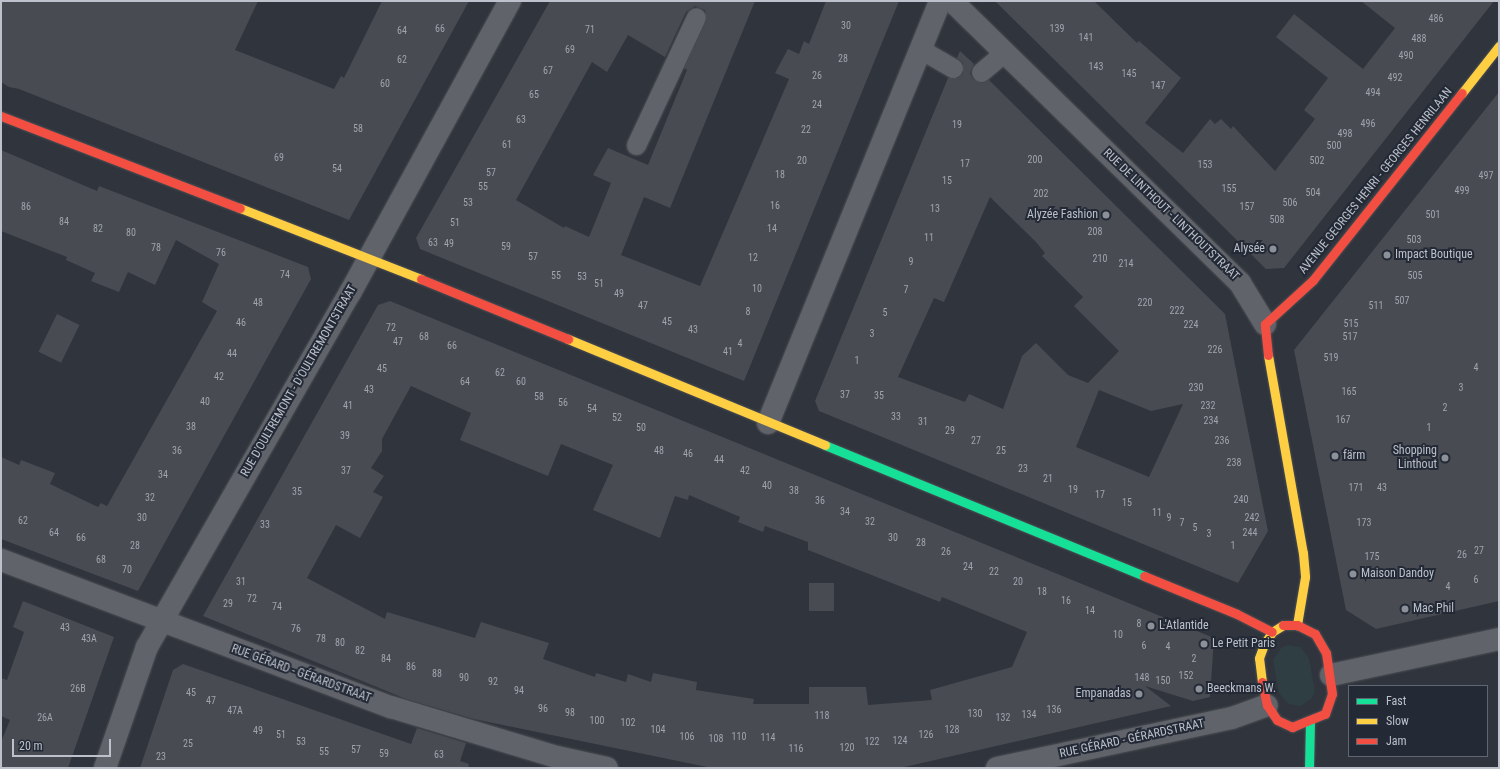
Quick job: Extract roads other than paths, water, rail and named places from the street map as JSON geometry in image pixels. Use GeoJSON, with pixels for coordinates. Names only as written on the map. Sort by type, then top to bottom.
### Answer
{"type":"FeatureCollection","features":[{"type":"Feature","properties":{"kind":"street","name":"RUE D'OULTREMONT - D'OULTREMONTSTRAAT"},"geometry":{"type":"LineString","coordinates":[[105,768],[147,647],[368,258],[510,1]]}},
{"type":"Feature","properties":{"kind":"street"},"geometry":{"type":"LineString","coordinates":[[768,423],[940,1]]}},
{"type":"Feature","properties":{"kind":"street","name":"RUE DE LINTHOUT - LINTHOUTSTRAAT"},"geometry":{"type":"LineString","coordinates":[[952,1],[1240,283],[1265,324],[1269,364],[1303,553],[1305,577],[1297,625]]}},
{"type":"Feature","properties":{"kind":"street","name":"AVENUE GEORGES HENRI - GEORGES HENRILAAN"},"geometry":{"type":"LineString","coordinates":[[1265,324],[1313,280],[1499,46]]}},
{"type":"Feature","properties":{"kind":"street"},"geometry":{"type":"LineString","coordinates":[[1,116],[368,258],[1237,614],[1272,632]]}},
{"type":"Feature","properties":{"kind":"street","name":"RUE GÉRARD - GÉRARDSTRAAT"},"geometry":{"type":"LineString","coordinates":[[1,560],[161,622],[391,707],[557,757],[607,768]]}},
{"type":"Feature","properties":{"kind":"street"},"geometry":{"type":"LineString","coordinates":[[1284,625],[1297,625],[1315,634],[1326,653],[1331,675],[1332,694],[1325,714],[1310,722],[1292,727],[1277,720],[1267,705],[1259,658],[1272,632],[1284,625]]}},
{"type":"Feature","properties":{"kind":"street"},"geometry":{"type":"LineString","coordinates":[[1331,675],[1499,639]]}},
{"type":"Feature","properties":{"kind":"street","name":"RUE GÉRARD - GÉRARDSTRAAT"},"geometry":{"type":"LineString","coordinates":[[997,768],[1232,718],[1267,705]]}},
{"type":"Feature","properties":{"kind":"street"},"geometry":{"type":"LineString","coordinates":[[1309,768],[1310,722]]}},
{"type":"Feature","properties":{"kind":"lane"},"geometry":{"type":"LineString","coordinates":[[636,145],[696,17]]}},
{"type":"Feature","properties":{"kind":"lane"},"geometry":{"type":"LineString","coordinates":[[920,49],[953,68]]}},
{"type":"Feature","properties":{"kind":"lane"},"geometry":{"type":"LineString","coordinates":[[981,72],[1004,52]]}},
{"type":"Feature","properties":{"kind":"place","name":"Alyzée Fashion"},"geometry":{"type":"Point","coordinates":[1106,215]}},
{"type":"Feature","properties":{"kind":"place","name":"Alysée"},"geometry":{"type":"Point","coordinates":[1273,249]}},
{"type":"Feature","properties":{"kind":"place","name":"Impact Boutique"},"geometry":{"type":"Point","coordinates":[1387,255]}},
{"type":"Feature","properties":{"kind":"place","name":"färm"},"geometry":{"type":"Point","coordinates":[1335,456]}},
{"type":"Feature","properties":{"kind":"place","name":"Shopping Linthout"},"geometry":{"type":"Point","coordinates":[1445,458]}},
{"type":"Feature","properties":{"kind":"place","name":"Maison Dandoy"},"geometry":{"type":"Point","coordinates":[1353,574]}},
{"type":"Feature","properties":{"kind":"place","name":"Mac Phil"},"geometry":{"type":"Point","coordinates":[1405,609]}},
{"type":"Feature","properties":{"kind":"place","name":"L'Atlantide"},"geometry":{"type":"Point","coordinates":[1151,626]}},
{"type":"Feature","properties":{"kind":"place","name":"Le Petit Paris"},"geometry":{"type":"Point","coordinates":[1204,644]}},
{"type":"Feature","properties":{"kind":"place","name":"Beeckmans W."},"geometry":{"type":"Point","coordinates":[1199,689]}},
{"type":"Feature","properties":{"kind":"place","name":"Empanadas"},"geometry":{"type":"Point","coordinates":[1139,694]}}]}
